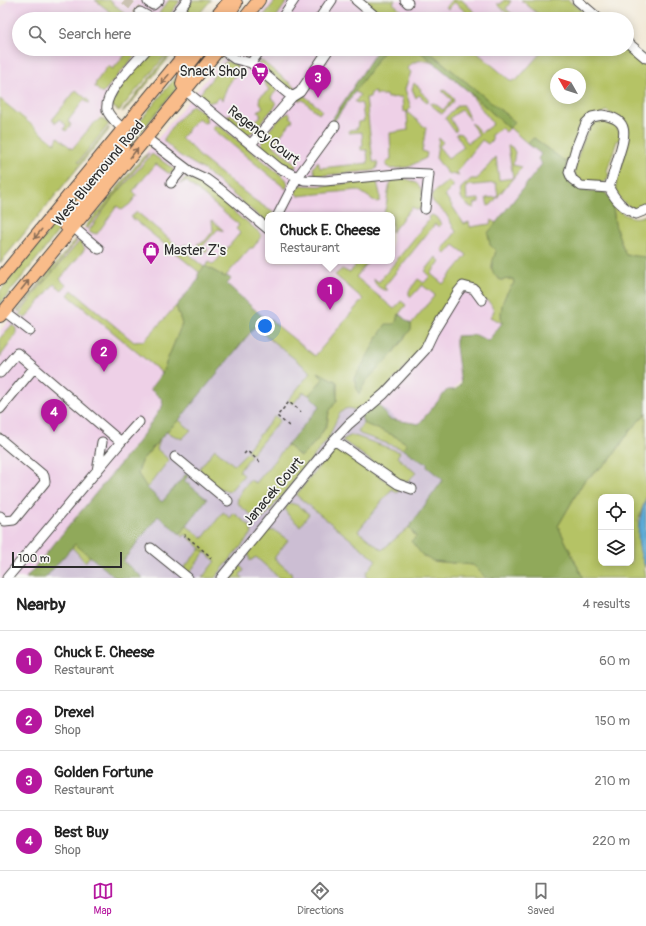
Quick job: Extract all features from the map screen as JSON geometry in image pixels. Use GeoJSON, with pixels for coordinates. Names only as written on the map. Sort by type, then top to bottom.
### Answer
{"type":"FeatureCollection","features":[{"type":"Feature","properties":{"kind":"main road"},"geometry":{"type":"LineString","coordinates":[[220,12],[230,0]]}},
{"type":"Feature","properties":{"kind":"main road"},"geometry":{"type":"LineString","coordinates":[[229,12],[237,0]]}},
{"type":"Feature","properties":{"kind":"main road"},"geometry":{"type":"LineString","coordinates":[[244,12],[251,0]]}},
{"type":"Feature","properties":{"kind":"main road"},"geometry":{"type":"LineString","coordinates":[[250,12],[259,0]]}},
{"type":"Feature","properties":{"kind":"main road","name":"West Bluemound Road"},"geometry":{"type":"LineString","coordinates":[[0,280],[183,56]]}},
{"type":"Feature","properties":{"kind":"main road"},"geometry":{"type":"LineString","coordinates":[[186,91],[182,84],[184,73],[196,56]]}},
{"type":"Feature","properties":{"kind":"main road","name":"West Bluemound Road"},"geometry":{"type":"LineString","coordinates":[[2,313],[214,56]]}},
{"type":"Feature","properties":{"kind":"main road"},"geometry":{"type":"LineString","coordinates":[[51,253],[75,210],[116,161],[122,151],[126,137],[123,129]]}},
{"type":"Feature","properties":{"kind":"street"},"geometry":{"type":"LineString","coordinates":[[148,2],[153,5],[159,0]]}},
{"type":"Feature","properties":{"kind":"street"},"geometry":{"type":"LineString","coordinates":[[178,12],[187,0]]}},
{"type":"Feature","properties":{"kind":"street"},"geometry":{"type":"LineString","coordinates":[[286,12],[294,0]]}},
{"type":"Feature","properties":{"kind":"street"},"geometry":{"type":"LineString","coordinates":[[324,12],[332,0]]}},
{"type":"Feature","properties":{"kind":"street"},"geometry":{"type":"LineString","coordinates":[[356,0],[370,12]]}},
{"type":"Feature","properties":{"kind":"street"},"geometry":{"type":"LineString","coordinates":[[577,0],[591,12]]}},
{"type":"Feature","properties":{"kind":"street"},"geometry":{"type":"LineString","coordinates":[[634,48],[646,58]]}},
{"type":"Feature","properties":{"kind":"street"},"geometry":{"type":"LineString","coordinates":[[123,129],[107,111],[107,104],[116,86],[141,56]]}},
{"type":"Feature","properties":{"kind":"street"},"geometry":{"type":"LineString","coordinates":[[231,56],[236,59],[251,63],[292,97]]}},
{"type":"Feature","properties":{"kind":"street"},"geometry":{"type":"LineString","coordinates":[[251,63],[256,56]]}},
{"type":"Feature","properties":{"kind":"street"},"geometry":{"type":"LineString","coordinates":[[251,144],[292,97],[300,92],[324,56]]}},
{"type":"Feature","properties":{"kind":"street","name":"Regency Court"},"geometry":{"type":"LineString","coordinates":[[186,91],[279,168],[297,178],[304,180],[325,181],[407,173],[429,174],[425,209]]}},
{"type":"Feature","properties":{"kind":"street"},"geometry":{"type":"LineString","coordinates":[[609,188],[582,186],[572,179],[569,172],[576,148],[586,123],[592,117],[602,115],[617,119],[624,130],[624,139],[609,188],[616,201],[627,210],[636,214],[646,210]]}},
{"type":"Feature","properties":{"kind":"street"},"geometry":{"type":"LineString","coordinates":[[280,212],[297,178],[335,126]]}},
{"type":"Feature","properties":{"kind":"street"},"geometry":{"type":"LineString","coordinates":[[146,138],[184,167],[221,190],[265,227]]}},
{"type":"Feature","properties":{"kind":"street"},"geometry":{"type":"LineString","coordinates":[[171,183],[184,167]]}},
{"type":"Feature","properties":{"kind":"street"},"geometry":{"type":"LineString","coordinates":[[73,227],[99,249]]}},
{"type":"Feature","properties":{"kind":"street","name":"Janacek Court"},"geometry":{"type":"LineString","coordinates":[[220,578],[334,440],[349,424],[384,394],[425,350],[450,303],[464,286],[474,289],[482,300]]}},
{"type":"Feature","properties":{"kind":"street"},"geometry":{"type":"LineString","coordinates":[[2,313],[30,331]]}},
{"type":"Feature","properties":{"kind":"street"},"geometry":{"type":"LineString","coordinates":[[0,374],[17,353],[121,442]]}},
{"type":"Feature","properties":{"kind":"street"},"geometry":{"type":"LineString","coordinates":[[0,409],[34,368]]}},
{"type":"Feature","properties":{"kind":"street"},"geometry":{"type":"LineString","coordinates":[[8,578],[138,422]]}},
{"type":"Feature","properties":{"kind":"street"},"geometry":{"type":"LineString","coordinates":[[0,439],[44,476],[45,482],[14,520],[6,521],[0,516]]}},
{"type":"Feature","properties":{"kind":"street"},"geometry":{"type":"LineString","coordinates":[[334,440],[398,484],[412,489]]}},
{"type":"Feature","properties":{"kind":"street"},"geometry":{"type":"LineString","coordinates":[[98,471],[102,442]]}},
{"type":"Feature","properties":{"kind":"street"},"geometry":{"type":"LineString","coordinates":[[175,457],[228,501]]}},
{"type":"Feature","properties":{"kind":"street"},"geometry":{"type":"LineString","coordinates":[[152,548],[188,578]]}},
{"type":"Feature","properties":{"kind":"path"},"geometry":{"type":"LineString","coordinates":[[289,426],[277,416],[281,411],[289,402],[301,412]]}},
{"type":"Feature","properties":{"kind":"path"},"geometry":{"type":"LineString","coordinates":[[244,454],[247,451],[260,462]]}},
{"type":"Feature","properties":{"kind":"path"},"geometry":{"type":"LineString","coordinates":[[184,537],[185,535],[211,557],[210,559]]}},
{"type":"Feature","properties":{"kind":"shaded area"},"geometry":{"type":"Polygon","coordinates":[[[8,0],[197,0],[187,12],[12,12],[12,56],[150,56],[69,154],[0,98],[0,9],[8,0]]]}},
{"type":"Feature","properties":{"kind":"shaded area"},"geometry":{"type":"Polygon","coordinates":[[[272,0],[568,0],[583,12],[262,12],[272,0]]]}},
{"type":"Feature","properties":{"kind":"shaded area"},"geometry":{"type":"Polygon","coordinates":[[[225,56],[569,56],[560,68],[550,68],[550,80],[513,126],[554,160],[546,274],[416,436],[28,578],[0,578],[0,331],[225,56]]]}},
{"type":"Feature","properties":{"kind":"shaded area"},"geometry":{"type":"Polygon","coordinates":[[[245,311],[365,393],[464,475],[477,578],[28,578],[245,311]]]}},
{"type":"Feature","properties":{"kind":"green space"},"geometry":{"type":"Polygon","coordinates":[[[95,0],[109,0],[124,12],[110,12],[95,0]]]}},
{"type":"Feature","properties":{"kind":"green space"},"geometry":{"type":"Polygon","coordinates":[[[169,0],[180,1],[172,12],[160,12],[169,0]]]}},
{"type":"Feature","properties":{"kind":"green space"},"geometry":{"type":"Polygon","coordinates":[[[193,0],[211,0],[201,12],[184,12],[193,0]]]}},
{"type":"Feature","properties":{"kind":"green space"},"geometry":{"type":"Polygon","coordinates":[[[276,0],[288,0],[280,12],[267,12],[276,0]]]}},
{"type":"Feature","properties":{"kind":"green space"},"geometry":{"type":"Polygon","coordinates":[[[361,0],[395,0],[393,3],[403,12],[375,12],[361,0]]]}},
{"type":"Feature","properties":{"kind":"green space"},"geometry":{"type":"Polygon","coordinates":[[[452,0],[462,0],[475,12],[466,12],[454,2],[448,9],[446,7],[452,0]]]}},
{"type":"Feature","properties":{"kind":"green space"},"geometry":{"type":"Polygon","coordinates":[[[504,0],[511,1],[506,9],[510,12],[506,12],[497,4],[501,4],[504,0]]]}},
{"type":"Feature","properties":{"kind":"green space"},"geometry":{"type":"Polygon","coordinates":[[[521,0],[568,0],[583,12],[536,12],[521,0]]]}},
{"type":"Feature","properties":{"kind":"green space"},"geometry":{"type":"Polygon","coordinates":[[[634,55],[646,65],[646,203],[638,209],[633,208],[625,204],[617,193],[616,183],[629,139],[625,125],[607,111],[580,126],[567,163],[534,138],[527,143],[510,128],[506,132],[501,128],[491,135],[493,139],[488,144],[482,140],[457,172],[459,176],[447,173],[436,158],[439,138],[443,142],[439,147],[448,158],[464,147],[456,134],[457,133],[461,134],[468,143],[479,135],[471,124],[472,123],[481,133],[493,124],[468,91],[509,128],[515,122],[435,56],[481,56],[512,82],[514,79],[516,81],[538,56],[634,55]]]}},
{"type":"Feature","properties":{"kind":"green space"},"geometry":{"type":"Polygon","coordinates":[[[124,56],[135,56],[102,94],[95,87],[96,82],[108,66],[113,69],[124,56]]]}},
{"type":"Feature","properties":{"kind":"green space"},"geometry":{"type":"Polygon","coordinates":[[[147,56],[165,56],[119,111],[112,106],[118,90],[147,56]]]}},
{"type":"Feature","properties":{"kind":"green space"},"geometry":{"type":"Polygon","coordinates":[[[167,56],[170,56],[126,109],[122,112],[167,56]]]}},
{"type":"Feature","properties":{"kind":"green space"},"geometry":{"type":"Polygon","coordinates":[[[373,56],[380,56],[333,123],[331,121],[373,56]]]}},
{"type":"Feature","properties":{"kind":"green space"},"geometry":{"type":"Polygon","coordinates":[[[380,56],[426,56],[439,66],[426,61],[418,61],[407,68],[411,72],[405,89],[411,108],[407,112],[403,111],[402,97],[387,98],[386,95],[376,95],[375,92],[371,93],[370,97],[366,98],[373,162],[378,163],[376,169],[372,171],[316,176],[313,168],[318,161],[320,168],[368,163],[367,150],[361,150],[361,146],[363,146],[362,132],[349,133],[349,130],[357,129],[358,122],[364,121],[362,104],[355,102],[360,95],[354,91],[380,56]]]}},
{"type":"Feature","properties":{"kind":"green space"},"geometry":{"type":"Polygon","coordinates":[[[426,56],[435,56],[515,122],[509,128],[468,91],[426,56]]]}},
{"type":"Feature","properties":{"kind":"green space"},"geometry":{"type":"Polygon","coordinates":[[[227,61],[236,64],[238,70],[227,87],[222,100],[219,97],[215,101],[208,103],[199,95],[227,61]]]}},
{"type":"Feature","properties":{"kind":"green space"},"geometry":{"type":"Polygon","coordinates":[[[262,61],[296,88],[293,92],[260,65],[258,62],[262,61]]]}},
{"type":"Feature","properties":{"kind":"green space"},"geometry":{"type":"Polygon","coordinates":[[[260,76],[278,89],[271,97],[275,101],[276,105],[253,132],[246,135],[227,117],[227,115],[232,114],[247,128],[261,116],[258,111],[263,107],[259,101],[260,97],[269,90],[260,76]]]}},
{"type":"Feature","properties":{"kind":"green space"},"geometry":{"type":"Polygon","coordinates":[[[176,77],[176,89],[129,146],[130,133],[176,77]]]}},
{"type":"Feature","properties":{"kind":"green space"},"geometry":{"type":"Polygon","coordinates":[[[414,83],[428,98],[428,103],[419,95],[416,98],[412,89],[414,83]]]}},
{"type":"Feature","properties":{"kind":"green space"},"geometry":{"type":"Polygon","coordinates":[[[76,90],[90,102],[88,103],[84,100],[68,121],[71,125],[66,131],[64,129],[66,125],[59,119],[56,123],[52,120],[76,90]]]}},
{"type":"Feature","properties":{"kind":"green space"},"geometry":{"type":"Polygon","coordinates":[[[444,90],[453,97],[454,101],[442,114],[430,104],[434,103],[443,110],[452,100],[442,91],[444,90]]]}},
{"type":"Feature","properties":{"kind":"green space"},"geometry":{"type":"Polygon","coordinates":[[[301,93],[322,110],[319,114],[303,100],[298,100],[301,93]]]}},
{"type":"Feature","properties":{"kind":"green space"},"geometry":{"type":"Polygon","coordinates":[[[0,99],[55,144],[58,137],[72,149],[92,125],[101,118],[109,124],[78,162],[79,163],[109,127],[108,131],[0,263],[0,99]]]}},
{"type":"Feature","properties":{"kind":"green space"},"geometry":{"type":"Polygon","coordinates":[[[192,105],[205,113],[207,122],[204,123],[198,118],[181,138],[196,151],[199,156],[253,199],[272,212],[265,212],[265,221],[204,170],[179,155],[164,141],[175,123],[192,105]]]}},
{"type":"Feature","properties":{"kind":"green space"},"geometry":{"type":"Polygon","coordinates":[[[458,105],[463,105],[470,120],[461,110],[450,118],[457,130],[455,132],[445,118],[458,105]]]}},
{"type":"Feature","properties":{"kind":"green space"},"geometry":{"type":"Polygon","coordinates":[[[407,112],[426,128],[422,151],[427,153],[426,158],[408,167],[391,169],[386,166],[387,161],[391,159],[390,133],[408,130],[407,112]]]}},
{"type":"Feature","properties":{"kind":"green space"},"geometry":{"type":"Polygon","coordinates":[[[289,113],[291,115],[289,116],[293,120],[273,145],[296,164],[296,167],[291,169],[285,167],[261,147],[272,127],[281,118],[289,113]]]}},
{"type":"Feature","properties":{"kind":"green space"},"geometry":{"type":"Polygon","coordinates":[[[603,120],[616,126],[620,136],[620,140],[617,141],[607,171],[609,173],[607,180],[599,183],[582,181],[576,177],[575,172],[577,158],[586,134],[592,124],[603,120]]]}},
{"type":"Feature","properties":{"kind":"green space"},"geometry":{"type":"Polygon","coordinates":[[[215,125],[221,127],[286,179],[288,184],[286,189],[212,128],[215,125]]]}},
{"type":"Feature","properties":{"kind":"green space"},"geometry":{"type":"Polygon","coordinates":[[[534,138],[567,163],[568,179],[577,188],[605,192],[611,200],[616,227],[626,255],[646,257],[646,413],[629,432],[611,459],[584,481],[558,526],[583,578],[486,578],[473,565],[433,561],[423,556],[411,541],[416,537],[409,527],[443,480],[426,466],[428,464],[425,462],[424,463],[403,449],[407,444],[402,440],[363,423],[361,416],[377,402],[389,419],[419,424],[447,390],[455,390],[461,384],[456,336],[476,335],[488,341],[502,323],[501,312],[503,302],[507,292],[514,283],[513,279],[500,280],[494,274],[492,264],[496,251],[490,245],[488,233],[542,164],[538,159],[541,154],[527,143],[534,138]]]}},
{"type":"Feature","properties":{"kind":"green space"},"geometry":{"type":"Polygon","coordinates":[[[120,145],[45,249],[0,304],[0,291],[120,145]]]}},
{"type":"Feature","properties":{"kind":"green space"},"geometry":{"type":"Polygon","coordinates":[[[508,146],[512,147],[515,152],[513,165],[522,167],[498,197],[496,183],[466,186],[467,200],[479,199],[479,202],[475,203],[474,208],[463,201],[460,191],[461,188],[471,179],[477,179],[496,157],[499,180],[513,178],[508,146]]]}},
{"type":"Feature","properties":{"kind":"green space"},"geometry":{"type":"Polygon","coordinates":[[[149,153],[87,229],[85,227],[143,157],[149,153]]]}},
{"type":"Feature","properties":{"kind":"green space"},"geometry":{"type":"Polygon","coordinates":[[[152,154],[174,169],[173,173],[168,173],[156,164],[133,191],[137,195],[130,204],[122,210],[117,206],[97,234],[88,232],[111,200],[152,154]]]}},
{"type":"Feature","properties":{"kind":"green space"},"geometry":{"type":"Polygon","coordinates":[[[185,178],[199,182],[205,186],[262,235],[253,248],[250,248],[225,277],[205,266],[209,262],[213,265],[240,233],[236,229],[239,225],[186,181],[180,184],[185,178]]]}},
{"type":"Feature","properties":{"kind":"green space"},"geometry":{"type":"Polygon","coordinates":[[[395,178],[402,178],[414,182],[418,185],[422,195],[420,209],[417,210],[412,207],[395,228],[395,212],[384,212],[392,180],[395,178]]]}},
{"type":"Feature","properties":{"kind":"green space"},"geometry":{"type":"Polygon","coordinates":[[[374,181],[377,182],[380,194],[380,201],[376,202],[358,190],[298,196],[295,192],[300,185],[319,186],[374,181]]]}},
{"type":"Feature","properties":{"kind":"green space"},"geometry":{"type":"Polygon","coordinates":[[[448,181],[453,184],[453,187],[445,195],[464,224],[469,222],[470,227],[490,224],[491,220],[496,223],[488,233],[490,245],[496,251],[492,264],[492,270],[496,277],[500,280],[513,279],[514,283],[507,292],[503,302],[501,312],[502,323],[490,317],[494,311],[489,301],[484,300],[463,282],[426,344],[388,387],[358,412],[352,409],[342,411],[338,416],[328,439],[263,519],[257,519],[244,509],[238,502],[240,493],[250,480],[256,483],[287,445],[301,457],[318,439],[327,425],[329,412],[337,400],[337,382],[319,373],[323,379],[309,395],[303,392],[293,404],[288,400],[311,372],[255,327],[263,317],[268,318],[315,356],[363,299],[335,275],[342,269],[350,273],[356,264],[367,264],[356,277],[394,309],[401,301],[406,305],[399,314],[395,324],[377,337],[370,354],[354,379],[359,394],[366,381],[389,358],[411,329],[411,324],[435,295],[422,285],[411,297],[409,295],[409,291],[418,279],[424,283],[430,276],[425,271],[436,257],[440,261],[431,274],[443,284],[467,255],[454,245],[446,254],[442,250],[456,232],[446,214],[433,202],[431,197],[434,192],[448,181]]]}},
{"type":"Feature","properties":{"kind":"green space"},"geometry":{"type":"Polygon","coordinates":[[[497,197],[491,205],[488,206],[486,198],[497,197]]]}},
{"type":"Feature","properties":{"kind":"green space"},"geometry":{"type":"Polygon","coordinates":[[[613,204],[616,208],[628,216],[641,217],[646,215],[645,259],[626,255],[615,226],[613,204]]]}},
{"type":"Feature","properties":{"kind":"green space"},"geometry":{"type":"Polygon","coordinates":[[[137,212],[180,248],[186,244],[183,250],[204,267],[200,273],[131,217],[137,212]]]}},
{"type":"Feature","properties":{"kind":"green space"},"geometry":{"type":"Polygon","coordinates":[[[432,215],[436,217],[441,224],[439,227],[435,224],[384,287],[388,290],[383,290],[375,283],[374,279],[379,282],[395,264],[429,220],[428,217],[432,215]]]}},
{"type":"Feature","properties":{"kind":"green space"},"geometry":{"type":"Polygon","coordinates":[[[212,220],[224,231],[218,229],[203,246],[208,250],[206,252],[197,244],[205,241],[213,231],[212,220]]]}},
{"type":"Feature","properties":{"kind":"green space"},"geometry":{"type":"Polygon","coordinates":[[[75,240],[77,241],[48,277],[38,287],[19,312],[17,311],[75,240]]]}},
{"type":"Feature","properties":{"kind":"green space"},"geometry":{"type":"Polygon","coordinates":[[[80,241],[85,249],[60,279],[66,285],[62,290],[54,284],[26,318],[19,315],[38,289],[80,241]]]}},
{"type":"Feature","properties":{"kind":"green space"},"geometry":{"type":"Polygon","coordinates":[[[205,266],[231,279],[227,284],[263,317],[179,420],[166,432],[141,461],[138,474],[147,488],[162,502],[186,474],[188,476],[184,481],[207,499],[180,534],[158,516],[123,561],[143,578],[116,578],[75,544],[45,578],[26,578],[138,442],[163,405],[162,399],[150,389],[162,373],[182,324],[176,306],[198,280],[198,274],[205,266]]]}},
{"type":"Feature","properties":{"kind":"green space"},"geometry":{"type":"Polygon","coordinates":[[[72,290],[134,342],[144,341],[176,306],[182,324],[162,373],[68,295],[72,290]]]}},
{"type":"Feature","properties":{"kind":"green space"},"geometry":{"type":"Polygon","coordinates":[[[399,314],[411,324],[411,329],[389,358],[366,381],[359,394],[354,379],[386,324],[395,324],[399,314]]]}},
{"type":"Feature","properties":{"kind":"green space"},"geometry":{"type":"Polygon","coordinates":[[[12,325],[16,328],[16,335],[0,357],[0,338],[12,325]]]}},
{"type":"Feature","properties":{"kind":"green space"},"geometry":{"type":"Polygon","coordinates":[[[318,372],[337,382],[337,400],[329,412],[327,424],[318,439],[301,457],[287,445],[320,406],[309,395],[323,379],[318,372]]]}},
{"type":"Feature","properties":{"kind":"green space"},"geometry":{"type":"Polygon","coordinates":[[[646,413],[646,498],[638,520],[646,578],[583,578],[558,526],[584,481],[611,459],[629,432],[646,413]]]}},
{"type":"Feature","properties":{"kind":"green space"},"geometry":{"type":"Polygon","coordinates":[[[275,416],[280,420],[252,454],[247,450],[275,416]]]}},
{"type":"Feature","properties":{"kind":"green space"},"geometry":{"type":"Polygon","coordinates":[[[179,420],[191,430],[182,439],[166,432],[179,420]]]}},
{"type":"Feature","properties":{"kind":"green space"},"geometry":{"type":"Polygon","coordinates":[[[363,423],[391,434],[407,444],[403,449],[360,434],[358,431],[363,423]]]}},
{"type":"Feature","properties":{"kind":"green space"},"geometry":{"type":"Polygon","coordinates":[[[352,435],[400,452],[397,457],[416,473],[408,481],[399,481],[342,440],[352,435]]]}},
{"type":"Feature","properties":{"kind":"green space"},"geometry":{"type":"Polygon","coordinates":[[[160,440],[157,449],[169,460],[147,488],[138,474],[141,461],[160,440]]]}},
{"type":"Feature","properties":{"kind":"green space"},"geometry":{"type":"Polygon","coordinates":[[[336,445],[399,490],[397,493],[392,489],[358,531],[382,550],[409,527],[433,561],[473,565],[486,578],[367,578],[366,573],[376,560],[296,495],[336,445]]]}},
{"type":"Feature","properties":{"kind":"green space"},"geometry":{"type":"Polygon","coordinates":[[[215,449],[234,465],[247,452],[251,456],[239,471],[244,475],[230,491],[221,489],[212,484],[199,469],[215,449]]]}},
{"type":"Feature","properties":{"kind":"green space"},"geometry":{"type":"Polygon","coordinates":[[[290,503],[297,505],[309,514],[300,526],[288,515],[285,508],[290,503]]]}},
{"type":"Feature","properties":{"kind":"green space"},"geometry":{"type":"Polygon","coordinates":[[[223,512],[230,518],[234,513],[250,526],[252,533],[215,578],[202,578],[215,561],[185,534],[183,537],[180,534],[187,526],[203,538],[223,512]]]}},
{"type":"Feature","properties":{"kind":"green space"},"geometry":{"type":"Polygon","coordinates":[[[265,530],[275,531],[288,540],[274,558],[291,573],[292,578],[279,578],[256,557],[250,561],[248,552],[265,530]]]}},
{"type":"Feature","properties":{"kind":"green space"},"geometry":{"type":"Polygon","coordinates":[[[75,543],[90,556],[85,562],[72,547],[75,543]]]}},
{"type":"Feature","properties":{"kind":"green space"},"geometry":{"type":"Polygon","coordinates":[[[200,549],[205,552],[189,573],[192,576],[182,570],[200,549]]]}},
{"type":"Feature","properties":{"kind":"green space"},"geometry":{"type":"Polygon","coordinates":[[[240,566],[244,570],[240,575],[243,578],[227,578],[236,567],[240,566]]]}},
{"type":"Feature","properties":{"kind":"water"},"geometry":{"type":"Polygon","coordinates":[[[646,498],[646,568],[638,542],[638,533],[646,498]]]}},
{"type":"Feature","properties":{"kind":"tunnel"},"geometry":{"type":"LineString","coordinates":[[125,0],[140,12]]}},
{"type":"Feature","properties":{"kind":"place","name":"Snack Shop"},"geometry":{"type":"Point","coordinates":[260,86]}},
{"type":"Feature","properties":{"kind":"place","name":"Golden Fortune"},"geometry":{"type":"Point","coordinates":[318,98]}},
{"type":"Feature","properties":{"kind":"place","name":"Master Z's"},"geometry":{"type":"Point","coordinates":[151,265]}},
{"type":"Feature","properties":{"kind":"place","name":"Chuck E. Cheese"},"geometry":{"type":"Point","coordinates":[330,310]}},
{"type":"Feature","properties":{"kind":"place","name":"Drexel"},"geometry":{"type":"Point","coordinates":[104,372]}},
{"type":"Feature","properties":{"kind":"place","name":"Best Buy"},"geometry":{"type":"Point","coordinates":[54,432]}}]}
